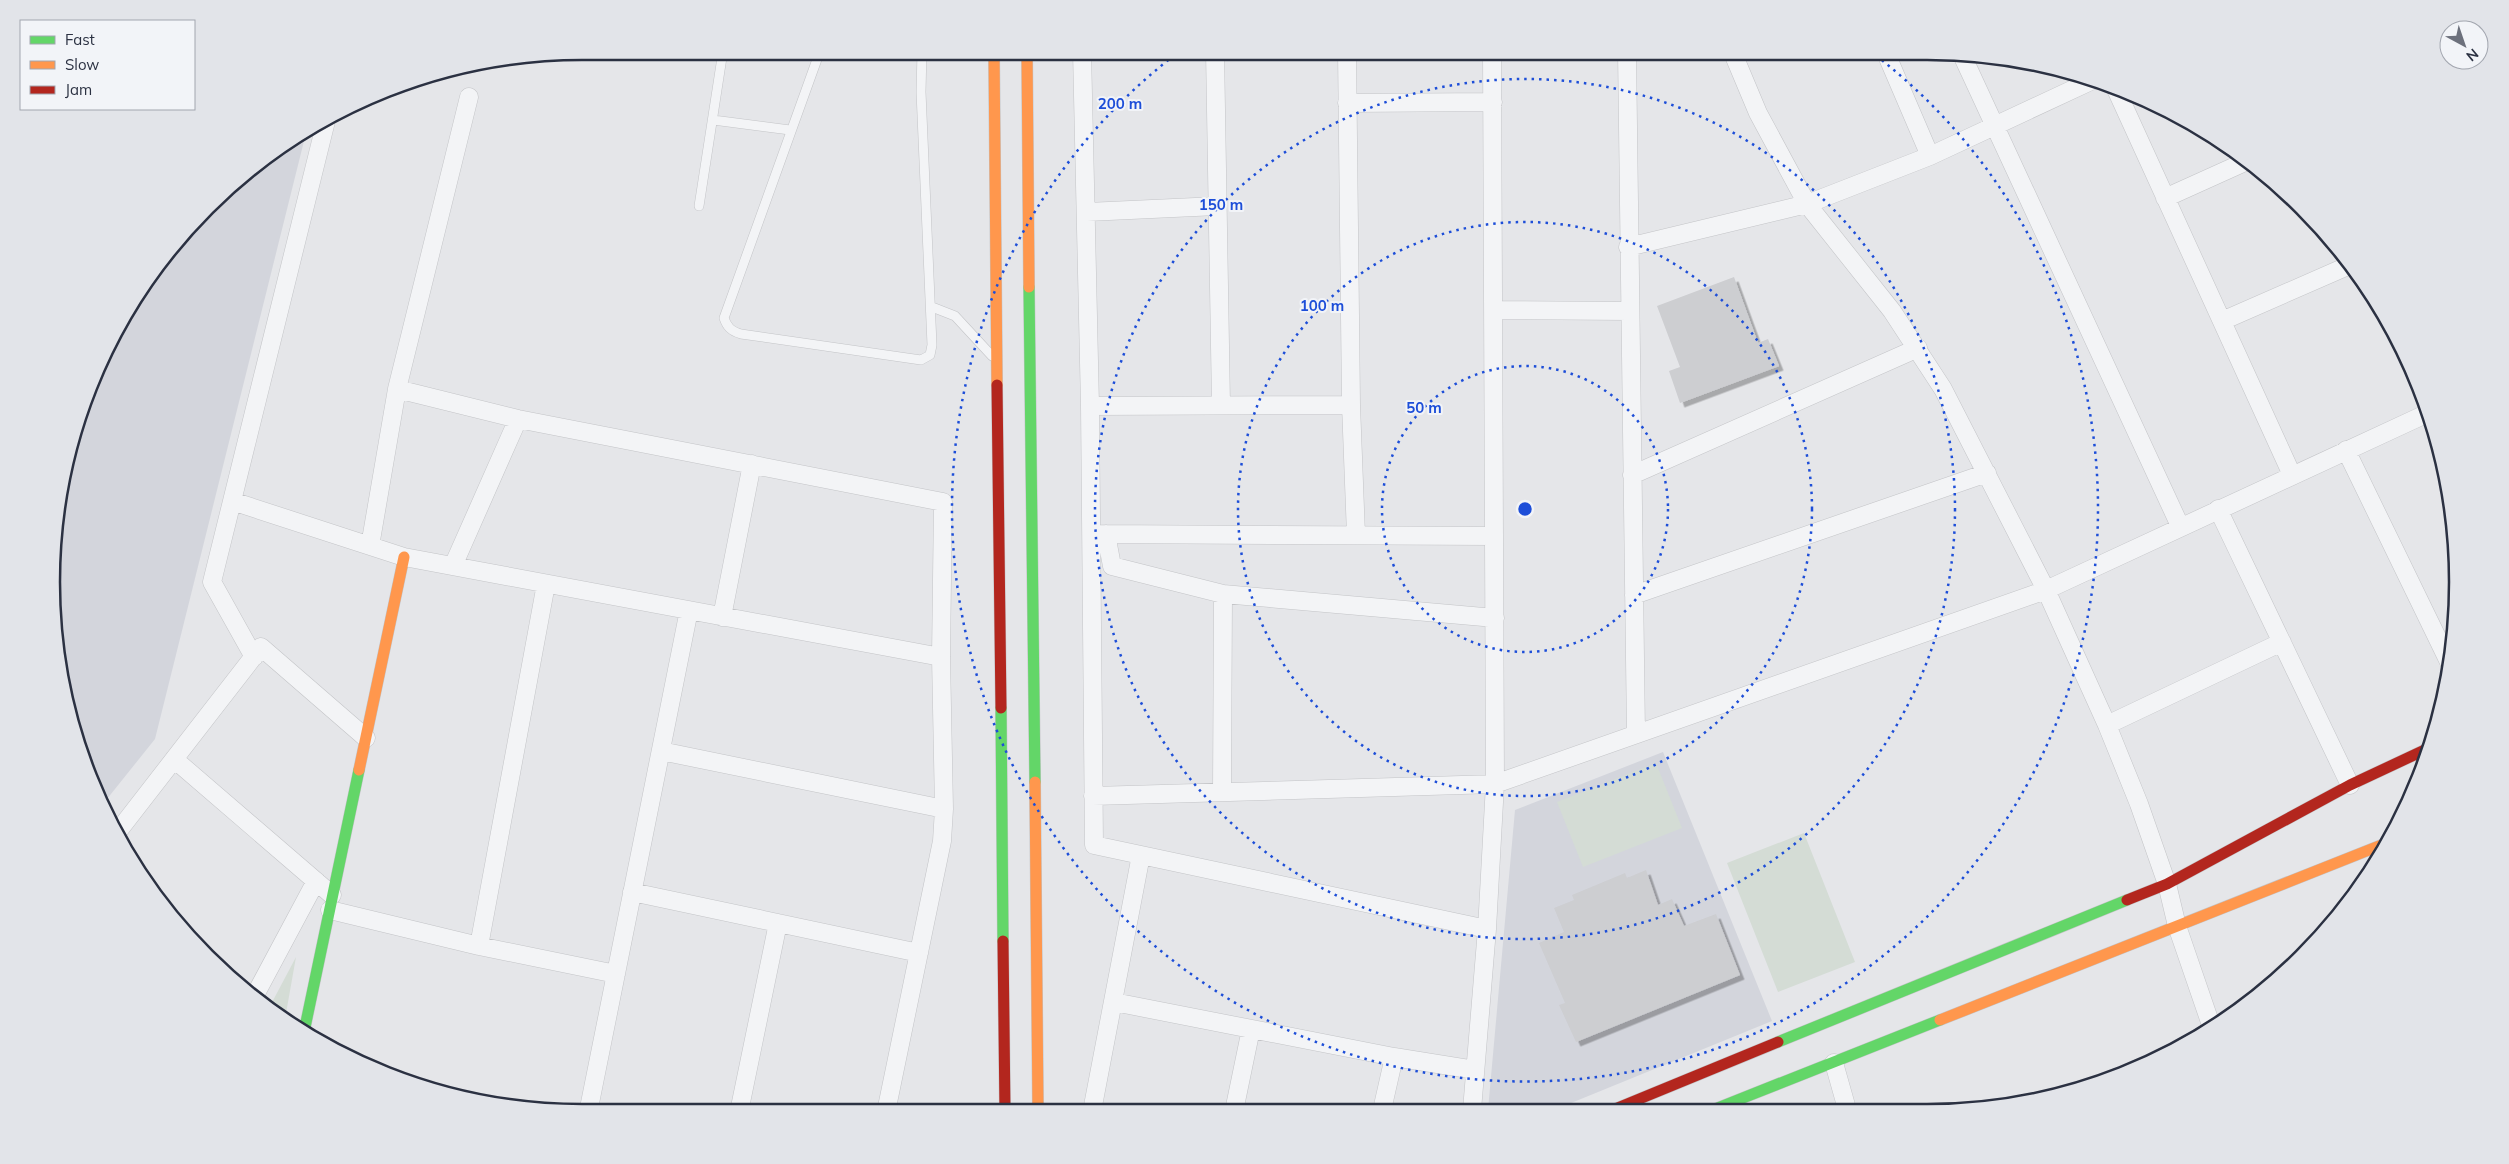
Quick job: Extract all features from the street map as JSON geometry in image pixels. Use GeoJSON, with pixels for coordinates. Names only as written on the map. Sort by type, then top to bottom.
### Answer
{"type":"FeatureCollection","features":[{"type":"Feature","properties":{"kind":"main road"},"geometry":{"type":"LineString","coordinates":[[994,60],[1005,1104]]}},
{"type":"Feature","properties":{"kind":"main road"},"geometry":{"type":"LineString","coordinates":[[1027,60],[1038,1104]]}},
{"type":"Feature","properties":{"kind":"main road"},"geometry":{"type":"LineString","coordinates":[[306,1024],[404,557]]}},
{"type":"Feature","properties":{"kind":"main road"},"geometry":{"type":"LineString","coordinates":[[1627,1104],[2167,884],[2350,785],[2420,752]]}},
{"type":"Feature","properties":{"kind":"main road"},"geometry":{"type":"LineString","coordinates":[[1729,1104],[1834,1064],[2377,847]]}},
{"type":"Feature","properties":{"kind":"street"},"geometry":{"type":"LineString","coordinates":[[1082,60],[1090,406],[1098,534],[1093,796],[1094,845],[1487,929]]}},
{"type":"Feature","properties":{"kind":"street"},"geometry":{"type":"LineString","coordinates":[[1215,60],[1221,405]]}},
{"type":"Feature","properties":{"kind":"street"},"geometry":{"type":"LineString","coordinates":[[1347,60],[1351,405],[1356,535]]}},
{"type":"Feature","properties":{"kind":"street"},"geometry":{"type":"LineString","coordinates":[[1472,1104],[1487,929],[1495,784],[1492,60]]}},
{"type":"Feature","properties":{"kind":"street"},"geometry":{"type":"LineString","coordinates":[[1627,60],[1628,247],[1636,734]]}},
{"type":"Feature","properties":{"kind":"street"},"geometry":{"type":"LineString","coordinates":[[1736,60],[1758,112],[1807,204],[1864,274],[1918,348],[1966,430],[2046,590],[2108,725],[2167,884],[2177,926],[2209,1021]]}},
{"type":"Feature","properties":{"kind":"street"},"geometry":{"type":"LineString","coordinates":[[1889,60],[1930,156]]}},
{"type":"Feature","properties":{"kind":"street"},"geometry":{"type":"LineString","coordinates":[[1965,61],[2180,526]]}},
{"type":"Feature","properties":{"kind":"street"},"geometry":{"type":"LineString","coordinates":[[1628,247],[1807,204],[1930,156],[2083,84]]}},
{"type":"Feature","properties":{"kind":"street"},"geometry":{"type":"LineString","coordinates":[[370,546],[396,390],[469,97]]}},
{"type":"Feature","properties":{"kind":"street"},"geometry":{"type":"LineString","coordinates":[[2119,97],[2292,475]]}},
{"type":"Feature","properties":{"kind":"street"},"geometry":{"type":"LineString","coordinates":[[1347,103],[1493,102]]}},
{"type":"Feature","properties":{"kind":"street"},"geometry":{"type":"LineString","coordinates":[[254,657],[212,582],[325,128]]}},
{"type":"Feature","properties":{"kind":"street"},"geometry":{"type":"LineString","coordinates":[[2165,198],[2241,165]]}},
{"type":"Feature","properties":{"kind":"street"},"geometry":{"type":"LineString","coordinates":[[1087,212],[1217,206]]}},
{"type":"Feature","properties":{"kind":"street"},"geometry":{"type":"LineString","coordinates":[[2222,321],[2344,268]]}},
{"type":"Feature","properties":{"kind":"street"},"geometry":{"type":"LineString","coordinates":[[1494,310],[1629,311]]}},
{"type":"Feature","properties":{"kind":"street"},"geometry":{"type":"LineString","coordinates":[[1632,475],[1918,348]]}},
{"type":"Feature","properties":{"kind":"street"},"geometry":{"type":"LineString","coordinates":[[396,390],[518,418],[943,502],[941,657],[944,809],[942,841],[888,1104]]}},
{"type":"Feature","properties":{"kind":"street"},"geometry":{"type":"LineString","coordinates":[[1090,406],[1351,405]]}},
{"type":"Feature","properties":{"kind":"street"},"geometry":{"type":"LineString","coordinates":[[1093,796],[1495,784],[2046,590],[2180,526],[2422,416]]}},
{"type":"Feature","properties":{"kind":"street"},"geometry":{"type":"LineString","coordinates":[[453,566],[518,418]]}},
{"type":"Feature","properties":{"kind":"street"},"geometry":{"type":"LineString","coordinates":[[2346,450],[2445,653]]}},
{"type":"Feature","properties":{"kind":"street"},"geometry":{"type":"LineString","coordinates":[[722,617],[752,464]]}},
{"type":"Feature","properties":{"kind":"street"},"geometry":{"type":"LineString","coordinates":[[1634,595],[1987,473]]}},
{"type":"Feature","properties":{"kind":"street"},"geometry":{"type":"LineString","coordinates":[[232,501],[404,557],[941,657]]}},
{"type":"Feature","properties":{"kind":"street"},"geometry":{"type":"LineString","coordinates":[[2218,509],[2350,785]]}},
{"type":"Feature","properties":{"kind":"street"},"geometry":{"type":"LineString","coordinates":[[1098,534],[1494,536]]}},
{"type":"Feature","properties":{"kind":"street"},"geometry":{"type":"LineString","coordinates":[[1098,534],[1112,566],[1223,594],[1495,618]]}},
{"type":"Feature","properties":{"kind":"street"},"geometry":{"type":"LineString","coordinates":[[479,946],[546,584]]}},
{"type":"Feature","properties":{"kind":"street"},"geometry":{"type":"LineString","coordinates":[[1222,792],[1223,594]]}},
{"type":"Feature","properties":{"kind":"street"},"geometry":{"type":"LineString","coordinates":[[590,1104],[689,610]]}},
{"type":"Feature","properties":{"kind":"street"},"geometry":{"type":"LineString","coordinates":[[2108,725],[2282,642]]}},
{"type":"Feature","properties":{"kind":"street"},"geometry":{"type":"LineString","coordinates":[[121,827],[262,647],[366,738]]}},
{"type":"Feature","properties":{"kind":"street"},"geometry":{"type":"LineString","coordinates":[[661,751],[944,809]]}},
{"type":"Feature","properties":{"kind":"street"},"geometry":{"type":"LineString","coordinates":[[174,759],[316,881],[331,903],[479,946],[616,974]]}},
{"type":"Feature","properties":{"kind":"street"},"geometry":{"type":"LineString","coordinates":[[1093,1104],[1141,855]]}},
{"type":"Feature","properties":{"kind":"street"},"geometry":{"type":"LineString","coordinates":[[257,990],[316,881]]}},
{"type":"Feature","properties":{"kind":"street"},"geometry":{"type":"LineString","coordinates":[[632,892],[919,953]]}},
{"type":"Feature","properties":{"kind":"street"},"geometry":{"type":"LineString","coordinates":[[741,1104],[778,923]]}},
{"type":"Feature","properties":{"kind":"street"},"geometry":{"type":"LineString","coordinates":[[1114,1002],[1394,1057],[1475,1070]]}},
{"type":"Feature","properties":{"kind":"street"},"geometry":{"type":"LineString","coordinates":[[1235,1104],[1251,1029]]}},
{"type":"Feature","properties":{"kind":"street"},"geometry":{"type":"LineString","coordinates":[[1383,1104],[1394,1057]]}},
{"type":"Feature","properties":{"kind":"street"},"geometry":{"type":"LineString","coordinates":[[1834,1064],[1846,1104]]}},
{"type":"Feature","properties":{"kind":"lane"},"geometry":{"type":"LineString","coordinates":[[699,206],[722,60]]}},
{"type":"Feature","properties":{"kind":"lane"},"geometry":{"type":"LineString","coordinates":[[817,60],[726,308],[724,318],[726,326],[741,334],[921,360],[926,358],[932,350],[922,60]]}},
{"type":"Feature","properties":{"kind":"lane"},"geometry":{"type":"LineString","coordinates":[[713,120],[790,130]]}},
{"type":"Feature","properties":{"kind":"lane"},"geometry":{"type":"LineString","coordinates":[[932,307],[955,316],[997,362]]}},
{"type":"Feature","properties":{"kind":"shaded area"},"geometry":{"type":"Polygon","coordinates":[[[304,140],[155,739],[107,798],[88,750],[78,717],[64,650],[61,616],[61,548],[64,514],[78,447],[100,382],[114,351],[148,292],[168,264],[213,213],[238,190],[264,168],[304,140]]]}},
{"type":"Feature","properties":{"kind":"shaded area"},"geometry":{"type":"Polygon","coordinates":[[[1663,752],[1772,1021],[1569,1104],[1489,1104],[1515,810],[1663,752]]]}},
{"type":"Feature","properties":{"kind":"shaded area"},"geometry":{"type":"Polygon","coordinates":[[[1656,763],[1682,828],[1583,867],[1557,802],[1656,763]]]}},
{"type":"Feature","properties":{"kind":"shaded area"},"geometry":{"type":"Polygon","coordinates":[[[1804,833],[1855,962],[1778,992],[1727,863],[1804,833]]]}},
{"type":"Feature","properties":{"kind":"shaded area"},"geometry":{"type":"Polygon","coordinates":[[[296,957],[286,1012],[272,1002],[296,957]]]}},
{"type":"Feature","properties":{"kind":"building"},"geometry":{"type":"Polygon","coordinates":[[[1734,277],[1758,343],[1768,339],[1779,366],[1680,403],[1669,371],[1680,367],[1657,306],[1734,277]]]}},
{"type":"Feature","properties":{"kind":"building"},"geometry":{"type":"Polygon","coordinates":[[[1646,870],[1658,905],[1672,899],[1684,926],[1716,914],[1740,975],[1576,1042],[1559,1005],[1565,1003],[1539,943],[1564,932],[1554,908],[1574,900],[1572,895],[1625,873],[1627,878],[1646,870]]]}},
{"type":"Feature","properties":{"kind":"traffic: fast"},"geometry":{"type":"LineString","coordinates":[[1029,287],[1035,782]]}},
{"type":"Feature","properties":{"kind":"traffic: fast"},"geometry":{"type":"LineString","coordinates":[[1001,708],[1003,941]]}},
{"type":"Feature","properties":{"kind":"traffic: fast"},"geometry":{"type":"LineString","coordinates":[[306,1024],[359,770]]}},
{"type":"Feature","properties":{"kind":"traffic: fast"},"geometry":{"type":"LineString","coordinates":[[1778,1042],[2127,900]]}},
{"type":"Feature","properties":{"kind":"traffic: fast"},"geometry":{"type":"LineString","coordinates":[[1728,1104],[1940,1020]]}},
{"type":"Feature","properties":{"kind":"traffic: slow"},"geometry":{"type":"LineString","coordinates":[[994,60],[997,385]]}},
{"type":"Feature","properties":{"kind":"traffic: slow"},"geometry":{"type":"LineString","coordinates":[[1027,60],[1029,287]]}},
{"type":"Feature","properties":{"kind":"traffic: slow"},"geometry":{"type":"LineString","coordinates":[[359,770],[404,557]]}},
{"type":"Feature","properties":{"kind":"traffic: slow"},"geometry":{"type":"LineString","coordinates":[[1035,782],[1038,1104]]}},
{"type":"Feature","properties":{"kind":"traffic: slow"},"geometry":{"type":"LineString","coordinates":[[1940,1020],[2377,847]]}},
{"type":"Feature","properties":{"kind":"traffic: jam"},"geometry":{"type":"LineString","coordinates":[[997,385],[1001,708]]}},
{"type":"Feature","properties":{"kind":"traffic: jam"},"geometry":{"type":"LineString","coordinates":[[2127,900],[2167,884],[2350,785],[2420,752]]}},
{"type":"Feature","properties":{"kind":"traffic: jam"},"geometry":{"type":"LineString","coordinates":[[1003,941],[1005,1104]]}},
{"type":"Feature","properties":{"kind":"traffic: jam"},"geometry":{"type":"LineString","coordinates":[[1627,1104],[1778,1042]]}}]}
